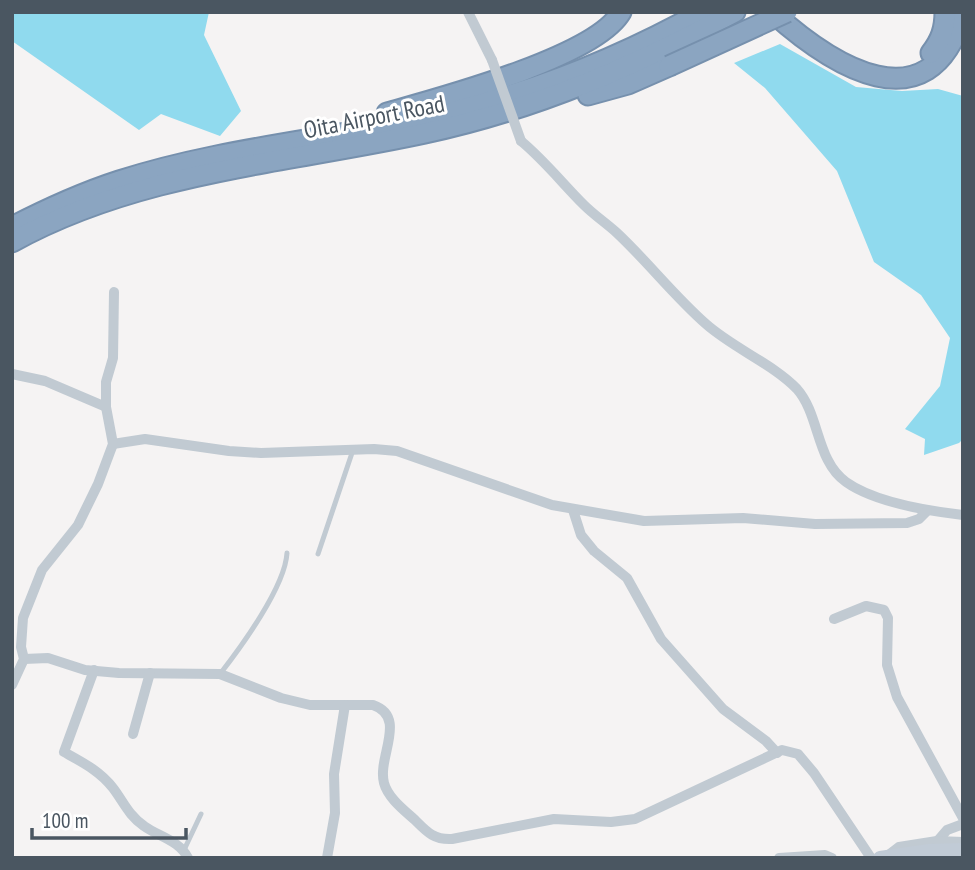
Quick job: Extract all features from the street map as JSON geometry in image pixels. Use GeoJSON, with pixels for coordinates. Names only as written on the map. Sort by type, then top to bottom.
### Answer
{"type":"FeatureCollection","features":[{"type":"Feature","properties":{"kind":"highway","name":"Oita Airport Road"},"geometry":{"type":"LineString","coordinates":[[12,242],[106,202],[161,186],[246,166],[368,145],[504,113],[589,83],[674,36],[702,12]]}},
{"type":"Feature","properties":{"kind":"highway","name":"Oita Airport Road"},"geometry":{"type":"LineString","coordinates":[[12,227],[80,195],[122,180],[264,147],[463,108],[537,86],[735,12]]}},
{"type":"Feature","properties":{"kind":"highway"},"geometry":{"type":"LineString","coordinates":[[772,12],[794,32],[850,67],[895,80],[928,71],[957,36],[963,14]]}},
{"type":"Feature","properties":{"kind":"highway"},"geometry":{"type":"LineString","coordinates":[[368,145],[490,126],[628,84],[785,12],[806,33],[832,49],[860,62],[886,69],[903,69],[926,59],[945,28],[945,12]]}},
{"type":"Feature","properties":{"kind":"highway"},"geometry":{"type":"LineString","coordinates":[[264,147],[504,78],[566,51],[601,32],[622,14]]}},
{"type":"Feature","properties":{"kind":"main road"},"geometry":{"type":"LineString","coordinates":[[879,857],[933,846],[963,850]]}},
{"type":"Feature","properties":{"kind":"street"},"geometry":{"type":"LineString","coordinates":[[468,12],[492,60],[521,141],[587,208],[617,233],[708,326],[794,386],[814,418],[823,449],[834,470],[845,482],[905,506],[963,515]]}},
{"type":"Feature","properties":{"kind":"street"},"geometry":{"type":"LineString","coordinates":[[12,685],[24,659],[21,647],[23,618],[42,570],[78,525],[113,444],[106,407],[106,382],[113,358],[114,292]]}},
{"type":"Feature","properties":{"kind":"street"},"geometry":{"type":"LineString","coordinates":[[12,374],[45,381],[106,407]]}},
{"type":"Feature","properties":{"kind":"street"},"geometry":{"type":"LineString","coordinates":[[113,444],[145,439],[229,451],[397,451],[552,505],[644,520],[743,518],[815,524],[906,523],[919,519],[927,511]]}},
{"type":"Feature","properties":{"kind":"street"},"geometry":{"type":"LineString","coordinates":[[573,510],[581,535],[594,551],[627,578],[661,639],[723,709],[766,741],[776,753]]}},
{"type":"Feature","properties":{"kind":"street"},"geometry":{"type":"LineString","coordinates":[[834,619],[866,606],[884,610],[888,618],[887,665],[897,697],[963,818]]}},
{"type":"Feature","properties":{"kind":"street"},"geometry":{"type":"LineString","coordinates":[[24,659],[48,658],[94,670],[220,674],[281,698],[310,705],[373,705],[382,708],[389,716],[390,731],[383,781],[388,794],[430,835],[439,840],[554,819],[611,822],[635,819],[782,750],[798,754],[879,857]]}},
{"type":"Feature","properties":{"kind":"street"},"geometry":{"type":"LineString","coordinates":[[94,670],[64,752],[96,770],[113,787],[127,810],[144,826],[186,854]]}},
{"type":"Feature","properties":{"kind":"street"},"geometry":{"type":"LineString","coordinates":[[133,734],[150,673]]}},
{"type":"Feature","properties":{"kind":"street"},"geometry":{"type":"LineString","coordinates":[[327,858],[335,813],[334,774],[345,705]]}},
{"type":"Feature","properties":{"kind":"street"},"geometry":{"type":"LineString","coordinates":[[933,846],[947,830],[963,824]]}},
{"type":"Feature","properties":{"kind":"street"},"geometry":{"type":"LineString","coordinates":[[933,846],[963,842]]}},
{"type":"Feature","properties":{"kind":"street"},"geometry":{"type":"LineString","coordinates":[[779,858],[825,855],[832,858]]}},
{"type":"Feature","properties":{"kind":"lane"},"geometry":{"type":"LineString","coordinates":[[318,554],[353,450]]}},
{"type":"Feature","properties":{"kind":"lane"},"geometry":{"type":"LineString","coordinates":[[220,674],[268,604],[287,553]]}},
{"type":"Feature","properties":{"kind":"lane"},"geometry":{"type":"LineString","coordinates":[[186,854],[201,814]]}},
{"type":"Feature","properties":{"kind":"water"},"geometry":{"type":"Polygon","coordinates":[[[12,12],[209,12],[204,35],[241,111],[220,136],[161,114],[139,130],[12,41],[12,12]]]}},
{"type":"Feature","properties":{"kind":"water"},"geometry":{"type":"Polygon","coordinates":[[[780,44],[856,87],[902,91],[938,89],[963,96],[963,439],[959,443],[924,455],[925,439],[905,429],[940,386],[950,338],[921,295],[874,262],[837,171],[765,88],[734,63],[780,44]]]}}]}
